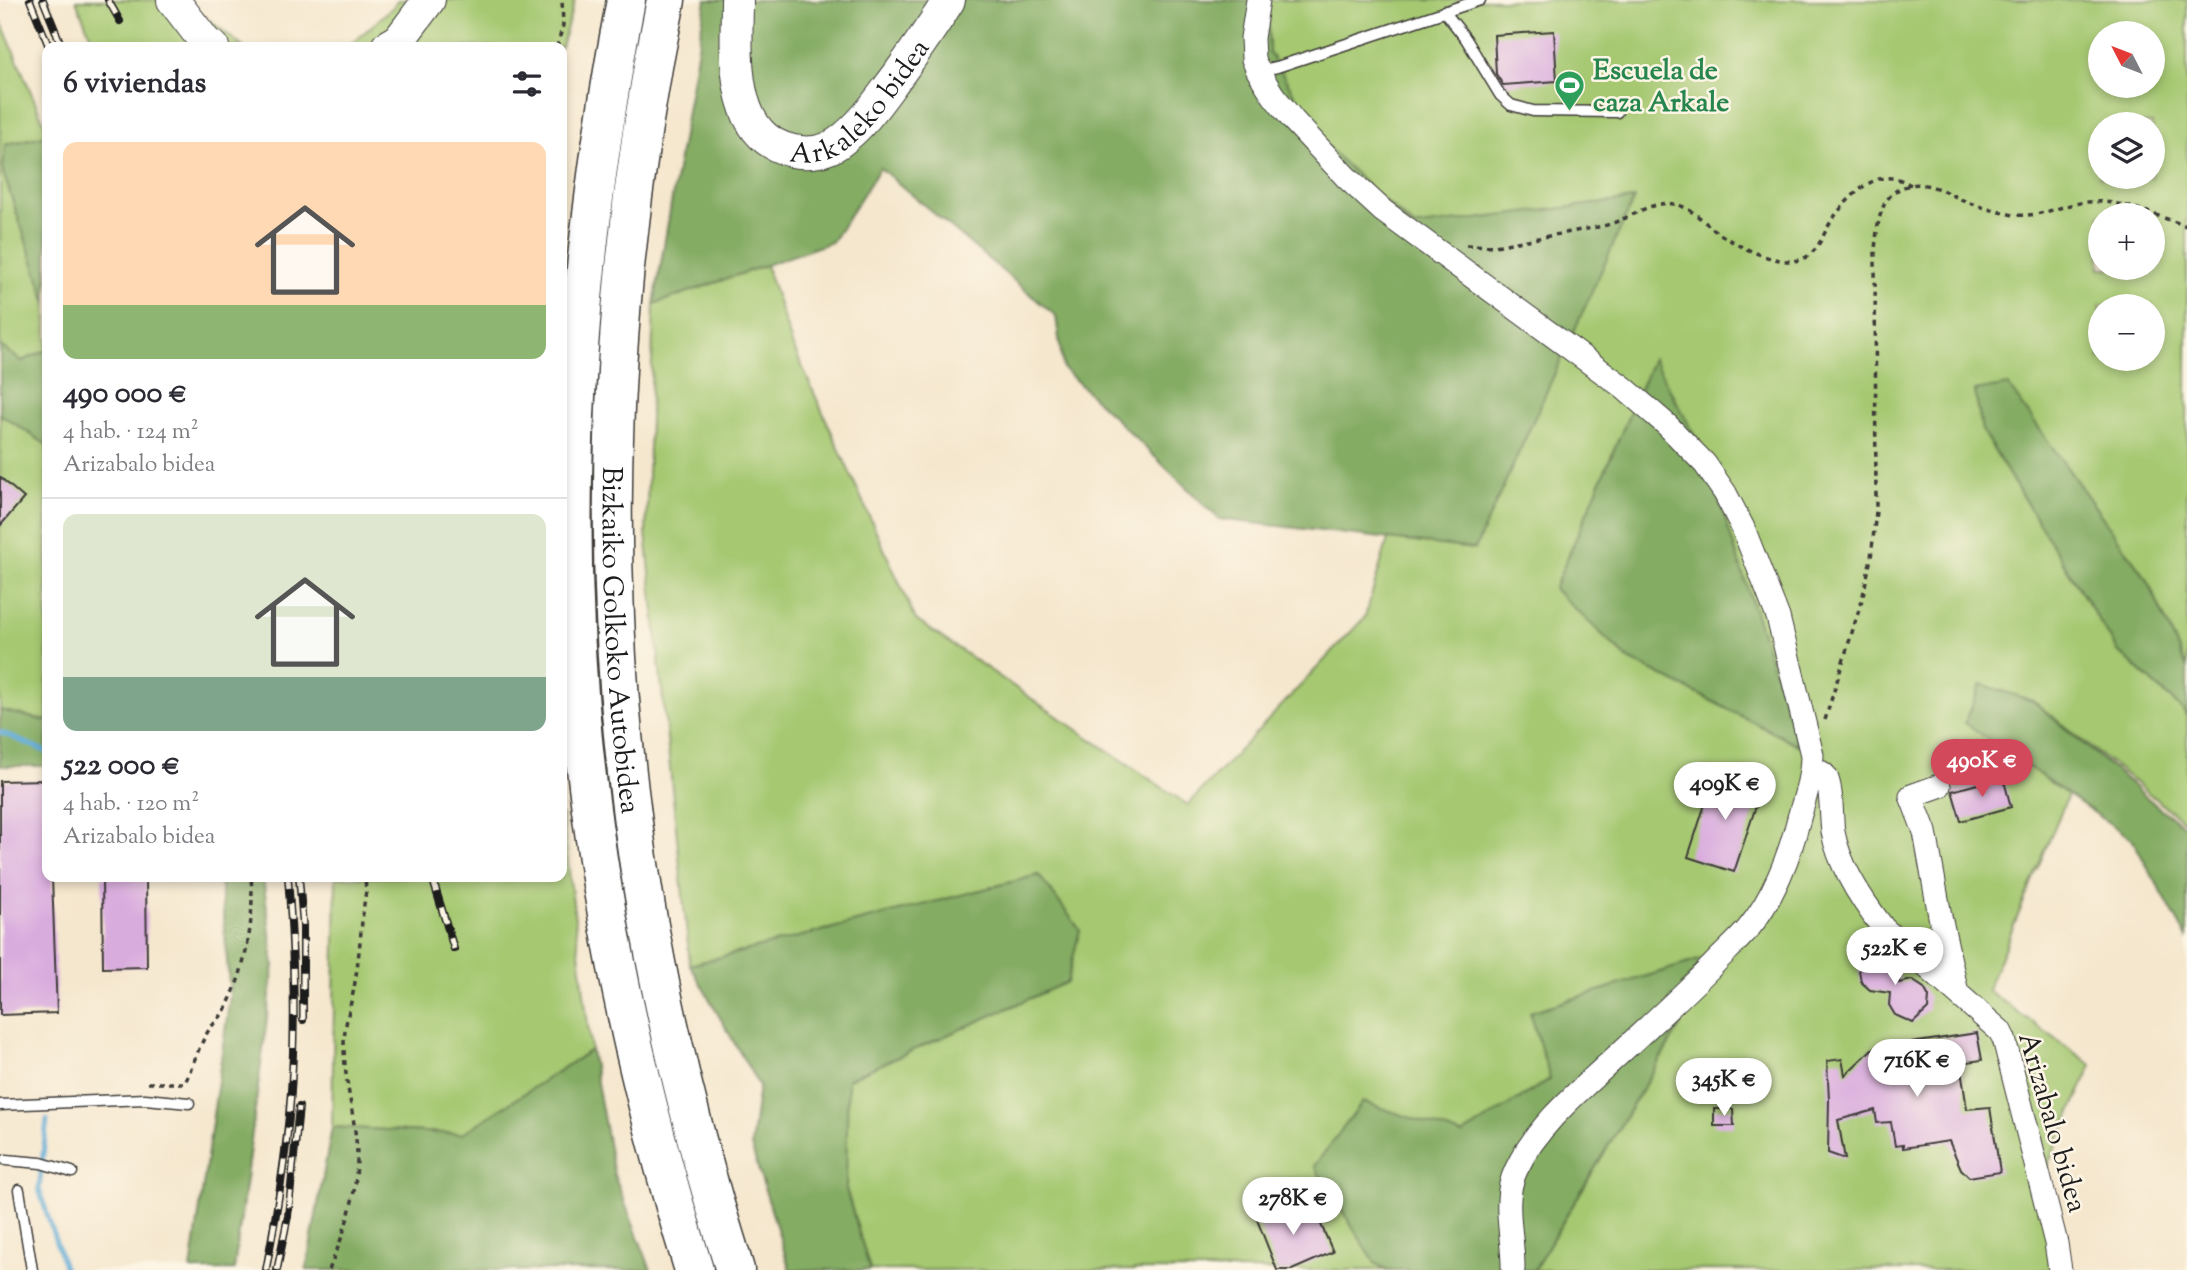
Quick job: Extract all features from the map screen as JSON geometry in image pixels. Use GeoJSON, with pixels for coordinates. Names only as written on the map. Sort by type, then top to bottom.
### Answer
{"type":"FeatureCollection","features":[{"type":"Feature","properties":{"kind":"highway","name":"Bizkaiko Golkoko Autobidea"},"geometry":{"type":"LineString","coordinates":[[626,0],[613,65],[584,292],[573,497],[575,631],[593,820],[612,944],[670,1194],[694,1270]]}},
{"type":"Feature","properties":{"kind":"highway","name":"Bizkaiko Golkoko Autobidea"},"geometry":{"type":"LineString","coordinates":[[666,0],[651,69],[621,317],[613,500],[615,618],[625,755],[643,884],[662,990],[710,1192],[736,1270]]}},
{"type":"Feature","properties":{"kind":"street"},"geometry":{"type":"LineString","coordinates":[[173,0],[205,42]]}},
{"type":"Feature","properties":{"kind":"street"},"geometry":{"type":"LineString","coordinates":[[396,42],[429,0]]}},
{"type":"Feature","properties":{"kind":"street","name":"Arkaleko bidea"},"geometry":{"type":"LineString","coordinates":[[737,0],[737,71],[744,108],[753,125],[767,139],[782,149],[802,153],[817,152],[837,144],[867,117],[949,0]]}},
{"type":"Feature","properties":{"kind":"street"},"geometry":{"type":"LineString","coordinates":[[1258,0],[1252,38],[1253,58],[1258,71],[1293,120],[1346,177],[1383,211],[1623,387],[1667,425],[1705,464],[1725,493],[1743,528],[1778,617],[1812,762],[1795,835],[1766,901],[1749,928],[1671,1007],[1555,1115],[1533,1142],[1515,1171],[1509,1192],[1514,1247],[1513,1270]]}},
{"type":"Feature","properties":{"kind":"street","name":"Arizabalo bidea"},"geometry":{"type":"LineString","coordinates":[[1812,762],[1826,778],[1834,836],[1842,860],[1861,896],[1884,929],[2000,1031],[2004,1039],[2056,1243],[2060,1270]]}},
{"type":"Feature","properties":{"kind":"street"},"geometry":{"type":"LineString","coordinates":[[1939,786],[1911,796],[1925,832],[1957,993]]}},
{"type":"Feature","properties":{"kind":"lane"},"geometry":{"type":"LineString","coordinates":[[1258,71],[1480,0]]}},
{"type":"Feature","properties":{"kind":"lane"},"geometry":{"type":"LineString","coordinates":[[1444,11],[1466,39],[1500,95],[1511,105],[1533,111],[1617,113]]}},
{"type":"Feature","properties":{"kind":"lane"},"geometry":{"type":"LineString","coordinates":[[0,1105],[145,1099],[189,1103]]}},
{"type":"Feature","properties":{"kind":"lane"},"geometry":{"type":"LineString","coordinates":[[6,1160],[41,1163],[72,1172]]}},
{"type":"Feature","properties":{"kind":"lane"},"geometry":{"type":"LineString","coordinates":[[19,1190],[32,1270]]}},
{"type":"Feature","properties":{"kind":"path"},"geometry":{"type":"LineString","coordinates":[[558,42],[563,25],[562,0]]}},
{"type":"Feature","properties":{"kind":"path"},"geometry":{"type":"LineString","coordinates":[[1460,244],[1495,246],[1603,226],[1656,204],[1669,204],[1686,208],[1722,235],[1760,254],[1790,262],[1801,260],[1819,246],[1831,222],[1863,188],[1889,177],[1911,185],[1927,186],[2012,215],[2049,213],[2086,202],[2109,202],[2187,226]]}},
{"type":"Feature","properties":{"kind":"path"},"geometry":{"type":"LineString","coordinates":[[1812,762],[1862,600],[1871,558],[1876,511],[1874,288],[1878,217],[1889,195],[1911,185]]}},
{"type":"Feature","properties":{"kind":"path"},"geometry":{"type":"LineString","coordinates":[[138,1084],[185,1083],[207,1031],[226,1007],[242,963],[249,933],[252,882]]}},
{"type":"Feature","properties":{"kind":"path"},"geometry":{"type":"LineString","coordinates":[[329,1270],[350,1213],[357,1173],[356,1137],[347,1088],[344,1045],[345,1025],[355,980],[365,882]]}},
{"type":"Feature","properties":{"kind":"green space"},"geometry":{"type":"Polygon","coordinates":[[[76,0],[184,0],[237,42],[93,42],[76,0]]]}},
{"type":"Feature","properties":{"kind":"green space"},"geometry":{"type":"Polygon","coordinates":[[[398,0],[575,0],[562,42],[354,42],[398,0]]]}},
{"type":"Feature","properties":{"kind":"green space"},"geometry":{"type":"Polygon","coordinates":[[[706,0],[1268,0],[1269,52],[1325,145],[1411,227],[1634,199],[1475,549],[1219,519],[1063,368],[1056,316],[880,168],[832,242],[654,304],[706,0]]]}},
{"type":"Feature","properties":{"kind":"green space"},"geometry":{"type":"Polygon","coordinates":[[[1264,0],[2187,0],[2187,669],[2148,581],[2008,386],[1975,391],[1982,431],[2118,651],[2182,709],[2187,717],[2187,824],[2033,701],[1965,722],[2068,795],[1987,990],[2092,1065],[2043,1175],[2067,1270],[1534,1270],[1712,973],[1531,1012],[1551,1078],[1462,1135],[1375,1263],[1388,1270],[870,1270],[844,1182],[848,1079],[1067,982],[1038,875],[690,965],[646,533],[654,304],[766,265],[792,344],[916,620],[1188,805],[1365,617],[1388,539],[1475,549],[1415,227],[1346,168],[1272,82],[1264,0]],[[1653,359],[1555,589],[1627,658],[1798,745],[1653,359]]]}},
{"type":"Feature","properties":{"kind":"green space"},"geometry":{"type":"Polygon","coordinates":[[[0,19],[42,118],[42,136],[5,144],[3,172],[42,288],[42,352],[22,361],[0,346],[0,19]]]}},
{"type":"Feature","properties":{"kind":"green space"},"geometry":{"type":"Polygon","coordinates":[[[42,136],[42,288],[3,172],[5,145],[42,136]]]}},
{"type":"Feature","properties":{"kind":"green space"},"geometry":{"type":"Polygon","coordinates":[[[0,346],[22,361],[42,352],[42,442],[0,414],[0,346]]]}},
{"type":"Feature","properties":{"kind":"green space"},"geometry":{"type":"Polygon","coordinates":[[[1653,359],[1703,450],[1798,745],[1627,658],[1554,589],[1653,359]]]}},
{"type":"Feature","properties":{"kind":"green space"},"geometry":{"type":"Polygon","coordinates":[[[2008,385],[2148,581],[2187,669],[2187,717],[2182,709],[2118,651],[1982,431],[1975,391],[2008,385]]]}},
{"type":"Feature","properties":{"kind":"green space"},"geometry":{"type":"Polygon","coordinates":[[[0,414],[42,442],[42,720],[0,710],[0,414]]]}},
{"type":"Feature","properties":{"kind":"green space"},"geometry":{"type":"Polygon","coordinates":[[[1981,684],[2033,701],[2157,806],[2187,828],[2187,938],[2132,839],[1965,723],[1981,684]]]}},
{"type":"Feature","properties":{"kind":"green space"},"geometry":{"type":"Polygon","coordinates":[[[0,710],[42,720],[42,766],[0,766],[0,710]]]}},
{"type":"Feature","properties":{"kind":"green space"},"geometry":{"type":"Polygon","coordinates":[[[567,855],[591,1050],[462,1134],[332,1127],[336,882],[567,882],[567,855]]]}},
{"type":"Feature","properties":{"kind":"green space"},"geometry":{"type":"Polygon","coordinates":[[[1039,875],[1080,930],[1067,982],[848,1079],[846,1189],[870,1270],[790,1270],[751,1146],[759,1086],[690,965],[1039,875]]]}},
{"type":"Feature","properties":{"kind":"green space"},"geometry":{"type":"Polygon","coordinates":[[[220,882],[264,882],[274,965],[234,1270],[191,1270],[230,996],[220,882]]]}},
{"type":"Feature","properties":{"kind":"green space"},"geometry":{"type":"Polygon","coordinates":[[[1702,959],[1712,972],[1534,1270],[1388,1270],[1375,1263],[1314,1166],[1363,1102],[1462,1135],[1550,1079],[1530,1012],[1702,959]]]}},
{"type":"Feature","properties":{"kind":"green space"},"geometry":{"type":"Polygon","coordinates":[[[591,1050],[614,1175],[651,1270],[306,1270],[332,1127],[462,1134],[591,1050]]]}},
{"type":"Feature","properties":{"kind":"building"},"geometry":{"type":"Polygon","coordinates":[[[1554,31],[1557,81],[1503,85],[1496,74],[1494,35],[1554,31]]]}},
{"type":"Feature","properties":{"kind":"building"},"geometry":{"type":"Polygon","coordinates":[[[0,477],[24,498],[0,526],[0,477]]]}},
{"type":"Feature","properties":{"kind":"building"},"geometry":{"type":"Polygon","coordinates":[[[1715,773],[1762,788],[1734,872],[1688,857],[1715,773]]]}},
{"type":"Feature","properties":{"kind":"building"},"geometry":{"type":"Polygon","coordinates":[[[2003,777],[2011,807],[1961,821],[1952,791],[2003,777]]]}},
{"type":"Feature","properties":{"kind":"building"},"geometry":{"type":"Polygon","coordinates":[[[42,780],[42,882],[52,882],[57,1013],[0,1015],[0,781],[42,780]]]}},
{"type":"Feature","properties":{"kind":"building"},"geometry":{"type":"Polygon","coordinates":[[[102,882],[146,882],[147,967],[103,968],[102,882]]]}},
{"type":"Feature","properties":{"kind":"building"},"geometry":{"type":"Polygon","coordinates":[[[1879,953],[1899,965],[1899,983],[1912,980],[1924,988],[1929,997],[1928,1009],[1913,1023],[1895,1015],[1889,1005],[1890,993],[1870,990],[1861,982],[1859,970],[1868,957],[1879,953]]]}},
{"type":"Feature","properties":{"kind":"building"},"geometry":{"type":"Polygon","coordinates":[[[1977,1033],[1982,1060],[1960,1063],[1967,1109],[1990,1107],[2000,1172],[1969,1177],[1961,1169],[1949,1141],[1903,1148],[1903,1145],[1895,1146],[1891,1122],[1877,1123],[1875,1110],[1838,1120],[1845,1159],[1828,1153],[1827,1061],[1842,1059],[1845,1075],[1872,1049],[1977,1033]]]}},
{"type":"Feature","properties":{"kind":"building"},"geometry":{"type":"Polygon","coordinates":[[[1714,1109],[1733,1109],[1734,1126],[1714,1126],[1714,1109]]]}},
{"type":"Feature","properties":{"kind":"building"},"geometry":{"type":"Polygon","coordinates":[[[1295,1200],[1303,1218],[1316,1213],[1333,1252],[1292,1270],[1277,1270],[1256,1217],[1295,1200]]]}},
{"type":"Feature","properties":{"kind":"waterway"},"geometry":{"type":"LineString","coordinates":[[0,732],[42,750]]}},
{"type":"Feature","properties":{"kind":"waterway"},"geometry":{"type":"LineString","coordinates":[[47,1120],[39,1189],[65,1270]]}},
{"type":"Feature","properties":{"kind":"railway"},"geometry":{"type":"LineString","coordinates":[[30,0],[47,42]]}},
{"type":"Feature","properties":{"kind":"railway"},"geometry":{"type":"LineString","coordinates":[[43,0],[60,42]]}},
{"type":"Feature","properties":{"kind":"railway"},"geometry":{"type":"LineString","coordinates":[[108,0],[120,21]]}},
{"type":"Feature","properties":{"kind":"railway"},"geometry":{"type":"LineString","coordinates":[[266,1270],[282,1173],[292,1074],[294,1025],[288,882]]}},
{"type":"Feature","properties":{"kind":"railway"},"geometry":{"type":"LineString","coordinates":[[299,882],[303,926],[303,1020]]}},
{"type":"Feature","properties":{"kind":"railway"},"geometry":{"type":"LineString","coordinates":[[434,882],[454,949]]}},
{"type":"Feature","properties":{"kind":"railway"},"geometry":{"type":"LineString","coordinates":[[277,1270],[288,1216],[299,1107]]}},
{"type":"Feature","properties":{"kind":"place","name":"Escuela de caza Arkale"},"geometry":{"type":"Point","coordinates":[1570,112]}}]}
